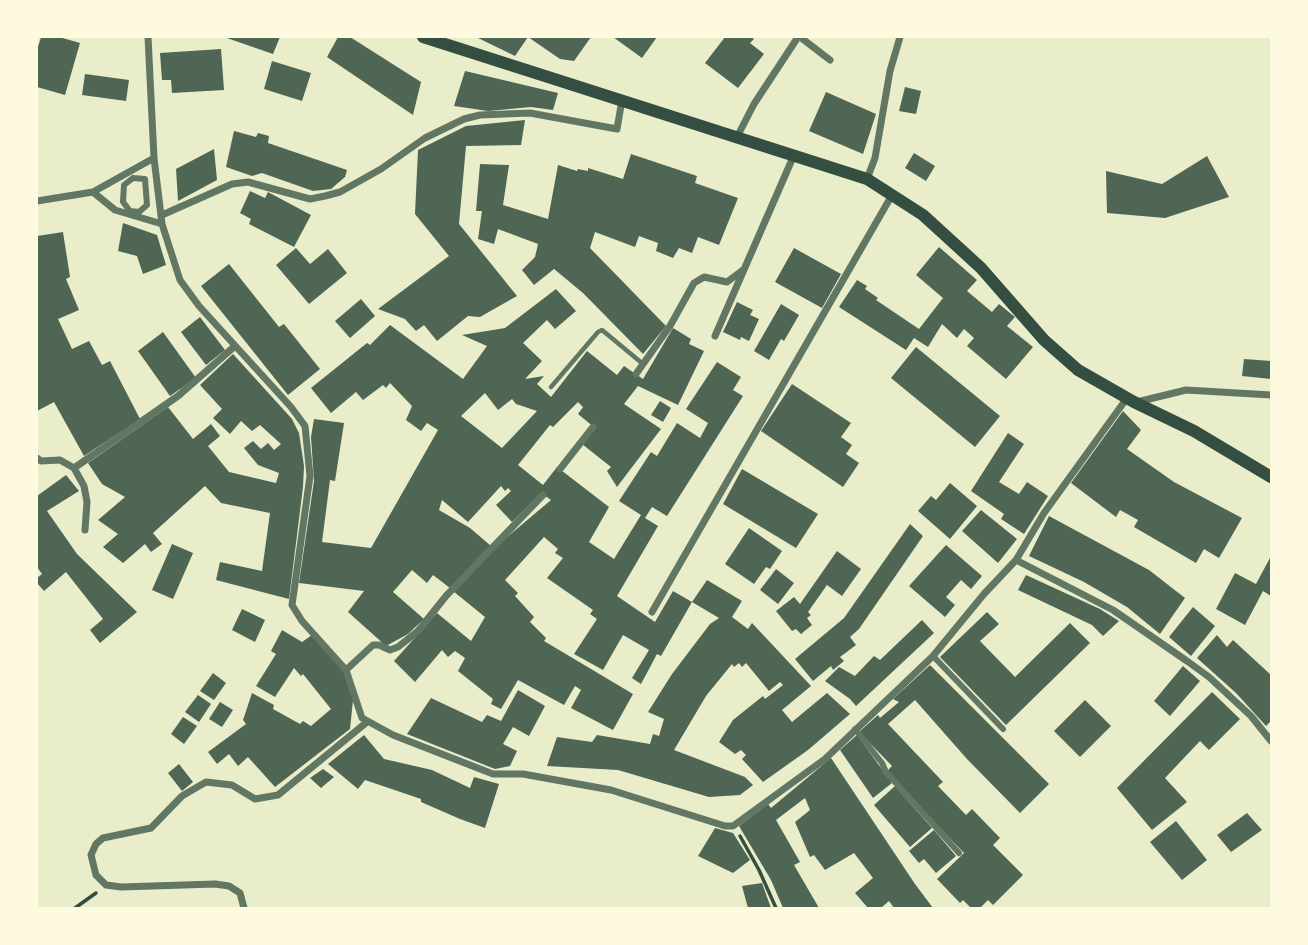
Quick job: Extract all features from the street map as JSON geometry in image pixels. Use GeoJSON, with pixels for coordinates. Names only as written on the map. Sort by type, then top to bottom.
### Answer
{"type":"FeatureCollection","features":[{"type":"Feature","properties":{"kind":"main road"},"geometry":{"type":"LineString","coordinates":[[432,38],[867,179],[923,215],[981,268],[1044,340],[1078,370],[1130,400],[1194,431],[1271,477]]}},
{"type":"Feature","properties":{"kind":"street"},"geometry":{"type":"LineString","coordinates":[[148,37],[154,158],[162,220],[180,280],[199,306],[305,426],[310,477],[292,605],[302,621],[346,670],[362,718],[492,774],[523,774],[611,790],[725,826],[733,825],[825,759],[933,656],[1016,560],[1044,513],[1130,400],[1186,390],[1271,395]]}},
{"type":"Feature","properties":{"kind":"street"},"geometry":{"type":"LineString","coordinates":[[737,137],[754,104],[799,37],[830,60]]}},
{"type":"Feature","properties":{"kind":"street"},"geometry":{"type":"LineString","coordinates":[[867,179],[875,158],[890,71],[900,37]]}},
{"type":"Feature","properties":{"kind":"street"},"geometry":{"type":"LineString","coordinates":[[93,192],[115,210],[162,220],[232,184],[248,182],[310,199],[340,191],[380,169],[425,138],[464,119],[480,115],[530,113],[617,129],[622,99]]}},
{"type":"Feature","properties":{"kind":"street"},"geometry":{"type":"LineString","coordinates":[[715,336],[793,155]]}},
{"type":"Feature","properties":{"kind":"street"},"geometry":{"type":"LineString","coordinates":[[37,201],[93,192],[154,158]]}},
{"type":"Feature","properties":{"kind":"street"},"geometry":{"type":"LineString","coordinates":[[133,178],[145,178],[147,205],[143,211],[130,211],[123,202],[124,186],[133,178]]}},
{"type":"Feature","properties":{"kind":"street"},"geometry":{"type":"LineString","coordinates":[[652,612],[892,195]]}},
{"type":"Feature","properties":{"kind":"street"},"geometry":{"type":"LineString","coordinates":[[636,374],[670,326],[694,283],[704,277],[727,282],[744,269]]}},
{"type":"Feature","properties":{"kind":"street"},"geometry":{"type":"LineString","coordinates":[[74,468],[178,396],[235,346]]}},
{"type":"Feature","properties":{"kind":"street"},"geometry":{"type":"LineString","coordinates":[[560,469],[593,426]]}},
{"type":"Feature","properties":{"kind":"street"},"geometry":{"type":"LineString","coordinates":[[37,458],[41,461],[60,460],[74,468],[84,486],[87,502],[85,530]]}},
{"type":"Feature","properties":{"kind":"street"},"geometry":{"type":"LineString","coordinates":[[346,670],[373,645],[390,650],[418,631],[446,596],[543,495]]}},
{"type":"Feature","properties":{"kind":"street"},"geometry":{"type":"LineString","coordinates":[[1016,560],[1113,610],[1187,660],[1209,677],[1271,741]]}},
{"type":"Feature","properties":{"kind":"street"},"geometry":{"type":"LineString","coordinates":[[933,656],[1003,729]]}},
{"type":"Feature","properties":{"kind":"street"},"geometry":{"type":"LineString","coordinates":[[244,908],[240,893],[229,886],[106,885],[96,875],[91,855],[96,844],[103,838],[151,828],[182,796],[206,782],[232,785],[255,799],[278,796],[367,722]]}},
{"type":"Feature","properties":{"kind":"street"},"geometry":{"type":"LineString","coordinates":[[855,729],[893,780],[959,853]]}},
{"type":"Feature","properties":{"kind":"lane"},"geometry":{"type":"LineString","coordinates":[[551,387],[602,330],[643,364]]}},
{"type":"Feature","properties":{"kind":"path"},"geometry":{"type":"LineString","coordinates":[[733,825],[759,870],[776,908]]}},
{"type":"Feature","properties":{"kind":"path"},"geometry":{"type":"LineString","coordinates":[[75,908],[106,885]]}},
{"type":"Feature","properties":{"kind":"building"},"geometry":{"type":"Polygon","coordinates":[[[41,37],[59,37],[80,43],[65,95],[37,87],[37,50],[41,37]]]}},
{"type":"Feature","properties":{"kind":"building"},"geometry":{"type":"Polygon","coordinates":[[[224,37],[280,37],[273,54],[224,37]]]}},
{"type":"Feature","properties":{"kind":"building"},"geometry":{"type":"Polygon","coordinates":[[[338,37],[350,37],[421,82],[413,115],[327,57],[338,37]]]}},
{"type":"Feature","properties":{"kind":"building"},"geometry":{"type":"Polygon","coordinates":[[[476,37],[528,37],[515,56],[476,37]]]}},
{"type":"Feature","properties":{"kind":"building"},"geometry":{"type":"Polygon","coordinates":[[[528,37],[591,37],[574,61],[560,59],[528,37]]]}},
{"type":"Feature","properties":{"kind":"building"},"geometry":{"type":"Polygon","coordinates":[[[613,37],[657,37],[642,58],[613,37]]]}},
{"type":"Feature","properties":{"kind":"building"},"geometry":{"type":"Polygon","coordinates":[[[725,37],[751,37],[754,39],[750,43],[764,54],[738,88],[705,63],[725,37]]]}},
{"type":"Feature","properties":{"kind":"building"},"geometry":{"type":"Polygon","coordinates":[[[221,49],[224,90],[172,93],[171,80],[162,80],[160,53],[221,49]]]}},
{"type":"Feature","properties":{"kind":"building"},"geometry":{"type":"Polygon","coordinates":[[[272,61],[311,73],[302,101],[264,89],[272,61]]]}},
{"type":"Feature","properties":{"kind":"building"},"geometry":{"type":"Polygon","coordinates":[[[465,71],[558,93],[553,110],[531,107],[488,111],[454,106],[465,71]]]}},
{"type":"Feature","properties":{"kind":"building"},"geometry":{"type":"Polygon","coordinates":[[[85,74],[129,80],[126,101],[82,95],[85,74]]]}},
{"type":"Feature","properties":{"kind":"building"},"geometry":{"type":"Polygon","coordinates":[[[905,87],[921,91],[916,114],[899,111],[905,87]]]}},
{"type":"Feature","properties":{"kind":"building"},"geometry":{"type":"Polygon","coordinates":[[[826,92],[876,114],[863,154],[809,131],[826,92]]]}},
{"type":"Feature","properties":{"kind":"building"},"geometry":{"type":"Polygon","coordinates":[[[525,120],[521,145],[466,146],[459,224],[517,296],[480,317],[468,316],[437,341],[424,325],[416,331],[405,319],[378,309],[449,256],[415,214],[418,150],[466,126],[525,120]]]}},
{"type":"Feature","properties":{"kind":"building"},"geometry":{"type":"Polygon","coordinates":[[[234,131],[256,137],[258,133],[269,136],[268,143],[347,170],[345,177],[331,189],[313,191],[262,173],[252,176],[226,167],[234,131]]]}},
{"type":"Feature","properties":{"kind":"building"},"geometry":{"type":"Polygon","coordinates":[[[214,149],[217,180],[178,201],[176,169],[214,149]]]}},
{"type":"Feature","properties":{"kind":"building"},"geometry":{"type":"Polygon","coordinates":[[[914,153],[935,166],[926,181],[905,168],[914,153]]]}},
{"type":"Feature","properties":{"kind":"building"},"geometry":{"type":"Polygon","coordinates":[[[631,154],[697,176],[695,183],[738,198],[719,245],[698,237],[692,253],[679,248],[673,258],[656,251],[658,243],[639,236],[635,247],[595,232],[590,248],[666,326],[643,354],[583,293],[554,269],[534,285],[522,270],[535,257],[538,244],[498,229],[494,244],[478,239],[482,211],[476,211],[480,164],[509,165],[503,205],[548,219],[558,165],[577,171],[588,171],[588,168],[623,179],[631,154]]]}},
{"type":"Feature","properties":{"kind":"building"},"geometry":{"type":"Polygon","coordinates":[[[1207,156],[1229,197],[1165,218],[1107,213],[1106,171],[1162,184],[1207,156]]]}},
{"type":"Feature","properties":{"kind":"building"},"geometry":{"type":"Polygon","coordinates":[[[250,191],[265,198],[268,192],[311,215],[294,247],[249,224],[251,219],[240,213],[250,191]]]}},
{"type":"Feature","properties":{"kind":"building"},"geometry":{"type":"Polygon","coordinates":[[[123,223],[157,235],[166,265],[143,274],[137,256],[118,251],[123,223]]]}},
{"type":"Feature","properties":{"kind":"building"},"geometry":{"type":"Polygon","coordinates":[[[63,232],[70,277],[66,279],[79,310],[58,319],[72,349],[89,341],[102,365],[110,361],[140,419],[84,456],[54,402],[37,411],[37,236],[63,232]]]}},
{"type":"Feature","properties":{"kind":"building"},"geometry":{"type":"Polygon","coordinates":[[[939,247],[977,280],[967,291],[992,312],[999,304],[1015,317],[1007,326],[1033,347],[1006,379],[967,346],[974,338],[964,329],[957,338],[942,324],[928,347],[914,338],[906,350],[839,307],[857,280],[867,286],[865,289],[878,298],[876,300],[919,329],[943,298],[916,275],[939,247]]]}},
{"type":"Feature","properties":{"kind":"building"},"geometry":{"type":"Polygon","coordinates":[[[296,248],[310,264],[328,249],[347,273],[309,304],[276,265],[296,248]]]}},
{"type":"Feature","properties":{"kind":"building"},"geometry":{"type":"Polygon","coordinates":[[[794,248],[841,274],[822,308],[775,282],[794,248]]]}},
{"type":"Feature","properties":{"kind":"building"},"geometry":{"type":"Polygon","coordinates":[[[229,264],[279,327],[284,324],[320,369],[288,395],[201,286],[229,264]]]}},
{"type":"Feature","properties":{"kind":"building"},"geometry":{"type":"Polygon","coordinates":[[[556,289],[576,311],[555,329],[547,320],[523,343],[542,361],[525,379],[544,376],[537,384],[551,397],[587,351],[617,375],[624,366],[643,379],[673,328],[691,339],[689,344],[704,351],[678,405],[638,386],[624,404],[661,429],[617,487],[607,471],[611,467],[582,444],[595,428],[578,414],[583,407],[578,402],[553,427],[550,425],[518,465],[543,485],[557,467],[609,507],[589,542],[614,559],[641,515],[619,501],[651,452],[657,456],[677,423],[700,438],[708,423],[686,409],[717,362],[741,377],[733,390],[743,396],[667,516],[652,507],[645,518],[658,526],[617,596],[655,622],[673,591],[692,602],[661,656],[657,654],[641,684],[632,678],[649,650],[623,635],[603,670],[574,654],[597,619],[590,614],[593,610],[547,578],[563,558],[555,553],[558,549],[544,537],[505,580],[518,593],[515,596],[534,617],[530,622],[546,638],[544,641],[633,694],[613,730],[571,708],[581,690],[575,686],[564,705],[518,680],[501,709],[491,704],[493,699],[458,671],[465,658],[455,651],[448,657],[442,650],[415,682],[394,661],[437,613],[471,641],[485,617],[453,591],[506,538],[551,500],[541,493],[512,522],[496,505],[511,491],[508,488],[505,491],[501,486],[468,522],[442,500],[439,510],[470,528],[491,546],[450,588],[433,575],[427,583],[412,570],[393,592],[424,619],[408,634],[386,646],[348,612],[364,591],[299,583],[314,481],[311,437],[314,419],[344,423],[335,481],[330,480],[322,542],[371,548],[438,430],[427,423],[421,431],[406,420],[412,406],[390,383],[363,400],[356,392],[331,413],[311,388],[367,343],[370,345],[390,325],[463,379],[487,346],[462,335],[505,328],[556,289]],[[485,393],[461,416],[502,448],[537,411],[516,404],[512,399],[498,410],[485,393]]]}},
{"type":"Feature","properties":{"kind":"building"},"geometry":{"type":"Polygon","coordinates":[[[361,299],[375,316],[350,338],[335,321],[361,299]]]}},
{"type":"Feature","properties":{"kind":"building"},"geometry":{"type":"Polygon","coordinates":[[[737,302],[753,310],[750,315],[759,319],[749,341],[723,332],[737,302]]]}},
{"type":"Feature","properties":{"kind":"building"},"geometry":{"type":"Polygon","coordinates":[[[781,304],[799,315],[769,360],[754,351],[781,304]]]}},
{"type":"Feature","properties":{"kind":"building"},"geometry":{"type":"Polygon","coordinates":[[[200,317],[225,350],[206,365],[181,332],[200,317]]]}},
{"type":"Feature","properties":{"kind":"building"},"geometry":{"type":"Polygon","coordinates":[[[163,332],[196,378],[170,396],[138,351],[163,332]]]}},
{"type":"Feature","properties":{"kind":"building"},"geometry":{"type":"Polygon","coordinates":[[[916,347],[1000,416],[975,447],[891,378],[916,347]]]}},
{"type":"Feature","properties":{"kind":"building"},"geometry":{"type":"Polygon","coordinates":[[[233,354],[292,419],[299,433],[304,466],[303,487],[289,599],[216,580],[220,562],[262,571],[270,513],[221,503],[205,486],[153,533],[162,544],[151,552],[145,544],[123,563],[103,547],[118,534],[98,520],[125,497],[102,484],[88,463],[168,407],[193,439],[211,424],[220,436],[208,446],[229,472],[276,483],[279,473],[258,465],[244,448],[253,441],[261,449],[268,443],[274,450],[281,444],[260,425],[252,431],[241,421],[230,434],[213,418],[222,409],[200,385],[233,354]]]}},
{"type":"Feature","properties":{"kind":"building"},"geometry":{"type":"Polygon","coordinates":[[[1244,359],[1271,361],[1271,379],[1242,376],[1244,359]]]}},
{"type":"Feature","properties":{"kind":"building"},"geometry":{"type":"Polygon","coordinates":[[[792,384],[851,423],[841,437],[852,445],[846,454],[859,463],[843,487],[761,431],[792,384]]]}},
{"type":"Feature","properties":{"kind":"building"},"geometry":{"type":"Polygon","coordinates":[[[660,401],[671,408],[663,422],[651,415],[660,401]]]}},
{"type":"Feature","properties":{"kind":"building"},"geometry":{"type":"Polygon","coordinates":[[[1123,411],[1141,430],[1127,449],[1174,482],[1242,518],[1219,558],[1204,549],[1196,563],[1134,527],[1138,520],[1120,510],[1116,517],[1071,483],[1123,411]]]}},
{"type":"Feature","properties":{"kind":"building"},"geometry":{"type":"Polygon","coordinates":[[[1008,433],[1024,444],[999,482],[1019,494],[1027,482],[1048,496],[1024,534],[1001,519],[1004,514],[971,491],[1008,433]]]}},
{"type":"Feature","properties":{"kind":"building"},"geometry":{"type":"Polygon","coordinates":[[[742,469],[818,514],[796,548],[723,504],[742,469]]]}},
{"type":"Feature","properties":{"kind":"building"},"geometry":{"type":"Polygon","coordinates":[[[66,475],[79,491],[47,511],[77,554],[137,612],[100,643],[90,630],[103,619],[66,572],[44,591],[37,583],[37,578],[42,574],[37,567],[37,496],[66,475]]]}},
{"type":"Feature","properties":{"kind":"building"},"geometry":{"type":"Polygon","coordinates":[[[950,483],[977,506],[950,539],[918,511],[931,496],[936,500],[950,483]]]}},
{"type":"Feature","properties":{"kind":"building"},"geometry":{"type":"Polygon","coordinates":[[[981,510],[1017,539],[998,563],[962,531],[981,510]]]}},
{"type":"Feature","properties":{"kind":"building"},"geometry":{"type":"Polygon","coordinates":[[[1049,516],[1149,570],[1185,598],[1160,634],[1127,607],[1084,582],[1029,556],[1049,516]]]}},
{"type":"Feature","properties":{"kind":"building"},"geometry":{"type":"Polygon","coordinates":[[[910,524],[923,536],[859,629],[850,637],[856,645],[840,657],[844,661],[833,670],[831,666],[813,681],[795,659],[844,618],[910,524]]]}},
{"type":"Feature","properties":{"kind":"building"},"geometry":{"type":"Polygon","coordinates":[[[749,528],[782,551],[770,569],[766,567],[754,584],[725,564],[749,528]]]}},
{"type":"Feature","properties":{"kind":"building"},"geometry":{"type":"Polygon","coordinates":[[[172,544],[193,553],[173,599],[152,590],[172,544]]]}},
{"type":"Feature","properties":{"kind":"building"},"geometry":{"type":"Polygon","coordinates":[[[946,545],[982,576],[971,589],[961,580],[946,597],[955,605],[945,617],[909,586],[946,545]]]}},
{"type":"Feature","properties":{"kind":"building"},"geometry":{"type":"Polygon","coordinates":[[[837,551],[861,569],[842,596],[827,585],[808,612],[811,615],[807,618],[812,625],[801,634],[796,629],[792,631],[776,611],[794,597],[800,604],[837,551]]]}},
{"type":"Feature","properties":{"kind":"building"},"geometry":{"type":"Polygon","coordinates":[[[1271,556],[1271,596],[1263,591],[1245,625],[1216,609],[1235,573],[1256,584],[1271,556]]]}},
{"type":"Feature","properties":{"kind":"building"},"geometry":{"type":"Polygon","coordinates":[[[776,569],[794,583],[778,604],[760,590],[776,569]]]}},
{"type":"Feature","properties":{"kind":"building"},"geometry":{"type":"Polygon","coordinates":[[[1026,575],[1100,609],[1119,621],[1103,636],[1092,625],[1018,590],[1026,575]]]}},
{"type":"Feature","properties":{"kind":"building"},"geometry":{"type":"Polygon","coordinates":[[[707,580],[742,601],[732,617],[748,629],[752,623],[811,686],[782,710],[792,722],[827,693],[850,714],[808,750],[763,782],[742,759],[746,755],[741,750],[735,754],[719,742],[733,720],[763,696],[765,699],[783,685],[780,682],[769,691],[746,663],[742,667],[739,663],[734,667],[732,664],[706,696],[674,750],[745,777],[753,785],[740,795],[709,797],[618,770],[547,766],[557,737],[592,742],[597,735],[650,744],[653,734],[659,736],[664,719],[648,712],[672,674],[710,624],[719,618],[692,602],[707,580]]]}},
{"type":"Feature","properties":{"kind":"building"},"geometry":{"type":"Polygon","coordinates":[[[1193,607],[1215,626],[1191,656],[1169,637],[1193,607]]]}},
{"type":"Feature","properties":{"kind":"building"},"geometry":{"type":"Polygon","coordinates":[[[242,609],[265,620],[255,642],[232,630],[242,609]]]}},
{"type":"Feature","properties":{"kind":"building"},"geometry":{"type":"Polygon","coordinates":[[[987,612],[999,624],[980,641],[1015,677],[1070,623],[1090,643],[1006,725],[940,657],[987,612]]]}},
{"type":"Feature","properties":{"kind":"building"},"geometry":{"type":"Polygon","coordinates":[[[922,620],[934,633],[856,706],[825,681],[839,667],[855,676],[874,656],[880,660],[922,620]]]}},
{"type":"Feature","properties":{"kind":"building"},"geometry":{"type":"Polygon","coordinates":[[[282,630],[302,642],[312,635],[345,672],[353,700],[350,729],[275,787],[248,757],[238,766],[229,754],[217,764],[208,752],[246,724],[243,720],[252,693],[300,724],[303,721],[311,726],[331,709],[303,674],[301,676],[294,668],[275,697],[256,686],[276,654],[271,651],[282,630]]]}},
{"type":"Feature","properties":{"kind":"building"},"geometry":{"type":"Polygon","coordinates":[[[1217,635],[1227,647],[1233,640],[1271,675],[1271,721],[1266,726],[1236,693],[1197,658],[1217,635]]]}},
{"type":"Feature","properties":{"kind":"building"},"geometry":{"type":"Polygon","coordinates":[[[930,665],[1049,784],[1020,813],[915,700],[888,724],[943,782],[938,786],[966,815],[972,809],[1000,838],[993,845],[1023,875],[993,905],[988,900],[980,908],[971,908],[963,900],[960,903],[937,879],[964,853],[887,771],[892,766],[859,732],[878,715],[880,718],[899,702],[893,699],[930,665]]]}},
{"type":"Feature","properties":{"kind":"building"},"geometry":{"type":"Polygon","coordinates":[[[1183,666],[1200,681],[1170,716],[1154,701],[1183,666]]]}},
{"type":"Feature","properties":{"kind":"building"},"geometry":{"type":"Polygon","coordinates":[[[213,673],[226,683],[214,700],[200,691],[213,673]]]}},
{"type":"Feature","properties":{"kind":"building"},"geometry":{"type":"Polygon","coordinates":[[[518,690],[545,706],[529,736],[513,727],[503,744],[517,751],[510,766],[495,769],[407,734],[431,698],[482,722],[487,715],[501,721],[518,690]]]}},
{"type":"Feature","properties":{"kind":"building"},"geometry":{"type":"Polygon","coordinates":[[[1212,692],[1240,719],[1209,750],[1200,741],[1165,778],[1187,802],[1152,830],[1117,788],[1212,692]]]}},
{"type":"Feature","properties":{"kind":"building"},"geometry":{"type":"Polygon","coordinates":[[[198,695],[211,704],[199,722],[185,712],[198,695]]]}},
{"type":"Feature","properties":{"kind":"building"},"geometry":{"type":"Polygon","coordinates":[[[1085,700],[1111,726],[1080,757],[1054,731],[1085,700]]]}},
{"type":"Feature","properties":{"kind":"building"},"geometry":{"type":"Polygon","coordinates":[[[220,702],[233,710],[222,727],[209,719],[220,702]]]}},
{"type":"Feature","properties":{"kind":"building"},"geometry":{"type":"Polygon","coordinates":[[[183,717],[197,726],[184,744],[171,734],[183,717]]]}},
{"type":"Feature","properties":{"kind":"building"},"geometry":{"type":"Polygon","coordinates":[[[364,735],[384,759],[432,770],[470,788],[474,777],[499,784],[485,828],[421,802],[421,799],[365,780],[358,789],[328,764],[364,735]]]}},
{"type":"Feature","properties":{"kind":"building"},"geometry":{"type":"Polygon","coordinates":[[[857,735],[892,783],[873,798],[840,750],[857,735]]]}},
{"type":"Feature","properties":{"kind":"building"},"geometry":{"type":"Polygon","coordinates":[[[831,758],[933,908],[894,908],[889,901],[881,908],[868,908],[855,893],[873,878],[854,853],[825,870],[814,855],[810,857],[795,822],[810,810],[805,798],[776,820],[800,862],[794,865],[819,908],[783,908],[771,880],[739,826],[768,804],[771,808],[831,758]]]}},
{"type":"Feature","properties":{"kind":"building"},"geometry":{"type":"Polygon","coordinates":[[[179,764],[193,782],[182,791],[168,773],[179,764]]]}},
{"type":"Feature","properties":{"kind":"building"},"geometry":{"type":"Polygon","coordinates":[[[323,769],[334,777],[321,788],[310,778],[323,769]]]}},
{"type":"Feature","properties":{"kind":"building"},"geometry":{"type":"Polygon","coordinates":[[[895,786],[932,828],[910,847],[874,805],[895,786]]]}},
{"type":"Feature","properties":{"kind":"building"},"geometry":{"type":"Polygon","coordinates":[[[1247,813],[1262,830],[1231,852],[1217,835],[1247,813]]]}},
{"type":"Feature","properties":{"kind":"building"},"geometry":{"type":"Polygon","coordinates":[[[1176,821],[1207,860],[1182,880],[1150,842],[1176,821]]]}},
{"type":"Feature","properties":{"kind":"building"},"geometry":{"type":"Polygon","coordinates":[[[715,828],[733,833],[750,860],[733,873],[698,856],[715,828]]]}},
{"type":"Feature","properties":{"kind":"building"},"geometry":{"type":"Polygon","coordinates":[[[934,830],[956,856],[936,873],[924,859],[919,863],[909,851],[934,830]]]}},
{"type":"Feature","properties":{"kind":"building"},"geometry":{"type":"Polygon","coordinates":[[[762,883],[771,908],[748,908],[742,886],[762,883]]]}}]}
